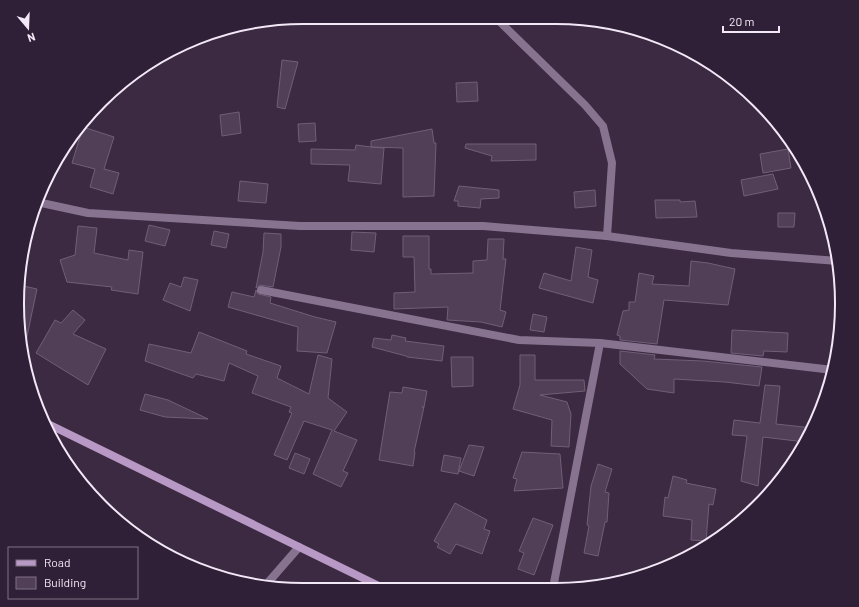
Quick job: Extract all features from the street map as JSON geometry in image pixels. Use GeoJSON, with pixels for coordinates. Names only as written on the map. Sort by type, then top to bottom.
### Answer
{"type":"FeatureCollection","features":[{"type":"Feature","properties":{"kind":"main road"},"geometry":{"type":"LineString","coordinates":[[53,426],[372,583]]}},
{"type":"Feature","properties":{"kind":"street"},"geometry":{"type":"LineString","coordinates":[[504,24],[585,105],[603,126],[612,163],[607,236]]}},
{"type":"Feature","properties":{"kind":"street"},"geometry":{"type":"LineString","coordinates":[[43,203],[88,213],[300,226],[483,226],[607,236],[732,253],[832,261]]}},
{"type":"Feature","properties":{"kind":"street"},"geometry":{"type":"LineString","coordinates":[[261,290],[519,340],[600,343],[827,369]]}},
{"type":"Feature","properties":{"kind":"street"},"geometry":{"type":"LineString","coordinates":[[554,583],[600,343]]}},
{"type":"Feature","properties":{"kind":"street"},"geometry":{"type":"LineString","coordinates":[[269,581],[299,547]]}},
{"type":"Feature","properties":{"kind":"building"},"geometry":{"type":"Polygon","coordinates":[[[282,60],[298,62],[285,109],[277,107],[282,60]]]}},
{"type":"Feature","properties":{"kind":"building"},"geometry":{"type":"Polygon","coordinates":[[[477,82],[478,101],[457,102],[456,83],[477,82]]]}},
{"type":"Feature","properties":{"kind":"building"},"geometry":{"type":"Polygon","coordinates":[[[239,112],[241,133],[222,136],[220,115],[239,112]]]}},
{"type":"Feature","properties":{"kind":"building"},"geometry":{"type":"Polygon","coordinates":[[[315,123],[316,141],[299,142],[298,124],[315,123]]]}},
{"type":"Feature","properties":{"kind":"building"},"geometry":{"type":"Polygon","coordinates":[[[86,128],[114,137],[104,169],[119,173],[113,194],[90,187],[95,169],[72,163],[81,135],[86,128]]]}},
{"type":"Feature","properties":{"kind":"building"},"geometry":{"type":"Polygon","coordinates":[[[432,129],[434,143],[436,143],[434,196],[403,197],[403,148],[371,147],[371,141],[432,129]]]}},
{"type":"Feature","properties":{"kind":"building"},"geometry":{"type":"Polygon","coordinates":[[[466,144],[536,144],[536,160],[491,161],[492,156],[465,148],[466,144]]]}},
{"type":"Feature","properties":{"kind":"building"},"geometry":{"type":"Polygon","coordinates":[[[356,145],[384,148],[381,184],[348,181],[350,165],[311,164],[311,149],[355,150],[356,145]]]}},
{"type":"Feature","properties":{"kind":"building"},"geometry":{"type":"Polygon","coordinates":[[[788,149],[791,168],[763,173],[760,154],[788,149]]]}},
{"type":"Feature","properties":{"kind":"building"},"geometry":{"type":"Polygon","coordinates":[[[773,174],[778,189],[744,196],[741,180],[773,174]]]}},
{"type":"Feature","properties":{"kind":"building"},"geometry":{"type":"Polygon","coordinates":[[[240,181],[268,184],[266,203],[238,201],[240,181]]]}},
{"type":"Feature","properties":{"kind":"building"},"geometry":{"type":"Polygon","coordinates":[[[459,186],[499,190],[499,198],[481,199],[480,208],[458,206],[458,201],[454,201],[459,186]]]}},
{"type":"Feature","properties":{"kind":"building"},"geometry":{"type":"Polygon","coordinates":[[[595,190],[596,206],[575,208],[574,192],[595,190]]]}},
{"type":"Feature","properties":{"kind":"building"},"geometry":{"type":"Polygon","coordinates":[[[655,200],[680,200],[680,202],[695,201],[697,217],[656,218],[655,200]]]}},
{"type":"Feature","properties":{"kind":"building"},"geometry":{"type":"Polygon","coordinates":[[[778,213],[795,213],[794,227],[778,227],[778,213]]]}},
{"type":"Feature","properties":{"kind":"building"},"geometry":{"type":"Polygon","coordinates":[[[149,225],[170,230],[165,246],[145,241],[149,225]]]}},
{"type":"Feature","properties":{"kind":"building"},"geometry":{"type":"Polygon","coordinates":[[[78,226],[97,228],[94,253],[128,260],[129,250],[143,252],[138,294],[111,290],[112,287],[67,282],[60,260],[75,255],[78,226]]]}},
{"type":"Feature","properties":{"kind":"building"},"geometry":{"type":"Polygon","coordinates":[[[214,231],[229,234],[226,248],[211,245],[214,231]]]}},
{"type":"Feature","properties":{"kind":"building"},"geometry":{"type":"Polygon","coordinates":[[[352,232],[376,233],[374,252],[351,250],[352,232]]]}},
{"type":"Feature","properties":{"kind":"building"},"geometry":{"type":"Polygon","coordinates":[[[264,233],[281,234],[281,247],[273,287],[260,285],[256,288],[263,252],[264,233]]]}},
{"type":"Feature","properties":{"kind":"building"},"geometry":{"type":"Polygon","coordinates":[[[403,236],[429,236],[429,269],[431,269],[431,274],[473,273],[473,261],[487,260],[488,239],[504,239],[503,259],[506,259],[500,310],[506,312],[502,327],[481,322],[447,320],[448,307],[394,309],[394,293],[415,292],[414,257],[403,257],[403,236]]]}},
{"type":"Feature","properties":{"kind":"building"},"geometry":{"type":"Polygon","coordinates":[[[576,247],[592,250],[588,277],[598,280],[593,303],[539,288],[544,273],[571,281],[576,247]]]}},
{"type":"Feature","properties":{"kind":"building"},"geometry":{"type":"Polygon","coordinates":[[[691,261],[735,269],[728,305],[664,300],[657,344],[620,340],[620,336],[617,335],[623,311],[629,310],[629,302],[635,302],[639,273],[654,276],[652,284],[689,286],[691,261]]]}},
{"type":"Feature","properties":{"kind":"building"},"geometry":{"type":"Polygon","coordinates":[[[184,277],[198,280],[190,311],[163,300],[170,283],[181,287],[184,277]]]}},
{"type":"Feature","properties":{"kind":"building"},"geometry":{"type":"Polygon","coordinates":[[[25,286],[37,289],[26,341],[24,304],[25,286]]]}},
{"type":"Feature","properties":{"kind":"building"},"geometry":{"type":"Polygon","coordinates":[[[256,290],[258,294],[271,297],[270,303],[336,322],[327,353],[297,351],[298,327],[228,307],[232,292],[254,297],[256,290]]]}},
{"type":"Feature","properties":{"kind":"building"},"geometry":{"type":"Polygon","coordinates":[[[73,310],[85,320],[73,334],[106,349],[88,385],[36,353],[55,320],[61,323],[73,310]]]}},
{"type":"Feature","properties":{"kind":"building"},"geometry":{"type":"Polygon","coordinates":[[[533,314],[547,317],[544,332],[530,330],[533,314]]]}},
{"type":"Feature","properties":{"kind":"building"},"geometry":{"type":"Polygon","coordinates":[[[732,330],[788,333],[787,352],[764,351],[763,356],[731,353],[732,330]]]}},
{"type":"Feature","properties":{"kind":"building"},"geometry":{"type":"Polygon","coordinates":[[[199,332],[247,351],[246,354],[281,366],[277,378],[309,394],[318,355],[332,359],[328,398],[347,412],[334,431],[357,440],[343,471],[348,473],[341,487],[313,474],[332,430],[304,421],[287,460],[274,455],[292,413],[289,412],[291,407],[252,393],[258,376],[229,363],[224,381],[196,374],[193,378],[145,361],[149,344],[191,353],[199,332]]]}},
{"type":"Feature","properties":{"kind":"building"},"geometry":{"type":"Polygon","coordinates":[[[392,335],[406,338],[405,341],[444,346],[442,361],[407,357],[372,347],[374,338],[391,340],[392,335]]]}},
{"type":"Feature","properties":{"kind":"building"},"geometry":{"type":"Polygon","coordinates":[[[620,351],[655,355],[654,359],[703,361],[762,367],[759,386],[674,379],[674,393],[647,389],[620,364],[620,351]]]}},
{"type":"Feature","properties":{"kind":"building"},"geometry":{"type":"Polygon","coordinates":[[[520,355],[535,355],[535,380],[584,380],[585,391],[540,395],[567,402],[571,414],[569,447],[551,446],[552,420],[513,409],[520,385],[520,355]]]}},
{"type":"Feature","properties":{"kind":"building"},"geometry":{"type":"Polygon","coordinates":[[[451,357],[473,357],[473,386],[452,387],[451,357]]]}},
{"type":"Feature","properties":{"kind":"building"},"geometry":{"type":"Polygon","coordinates":[[[765,385],[780,386],[776,424],[806,427],[799,441],[763,437],[758,486],[741,481],[747,436],[732,435],[734,420],[760,423],[765,385]]]}},
{"type":"Feature","properties":{"kind":"building"},"geometry":{"type":"Polygon","coordinates":[[[403,387],[427,391],[414,452],[413,466],[379,460],[390,392],[402,393],[403,387]]]}},
{"type":"Feature","properties":{"kind":"building"},"geometry":{"type":"Polygon","coordinates":[[[145,394],[168,400],[208,419],[165,417],[140,410],[145,394]]]}},
{"type":"Feature","properties":{"kind":"building"},"geometry":{"type":"Polygon","coordinates":[[[469,445],[484,447],[474,476],[459,471],[469,445]]]}},
{"type":"Feature","properties":{"kind":"building"},"geometry":{"type":"Polygon","coordinates":[[[522,452],[560,454],[563,488],[514,491],[517,479],[513,478],[522,452]]]}},
{"type":"Feature","properties":{"kind":"building"},"geometry":{"type":"Polygon","coordinates":[[[295,453],[310,459],[304,474],[289,468],[295,453]]]}},
{"type":"Feature","properties":{"kind":"building"},"geometry":{"type":"Polygon","coordinates":[[[444,455],[461,458],[458,474],[441,471],[444,455]]]}},
{"type":"Feature","properties":{"kind":"building"},"geometry":{"type":"Polygon","coordinates":[[[598,464],[612,469],[605,492],[609,493],[607,522],[605,522],[598,556],[584,553],[589,526],[587,525],[591,486],[598,464]]]}},
{"type":"Feature","properties":{"kind":"building"},"geometry":{"type":"Polygon","coordinates":[[[673,476],[687,480],[686,483],[716,489],[713,505],[709,504],[706,539],[703,541],[691,540],[692,520],[663,516],[665,497],[668,498],[673,476]]]}},
{"type":"Feature","properties":{"kind":"building"},"geometry":{"type":"Polygon","coordinates":[[[455,503],[487,520],[484,529],[490,531],[482,554],[456,544],[450,554],[437,547],[439,544],[434,541],[455,503]]]}},
{"type":"Feature","properties":{"kind":"building"},"geometry":{"type":"Polygon","coordinates":[[[533,518],[553,525],[534,575],[518,569],[524,553],[519,551],[533,518]]]}}]}
